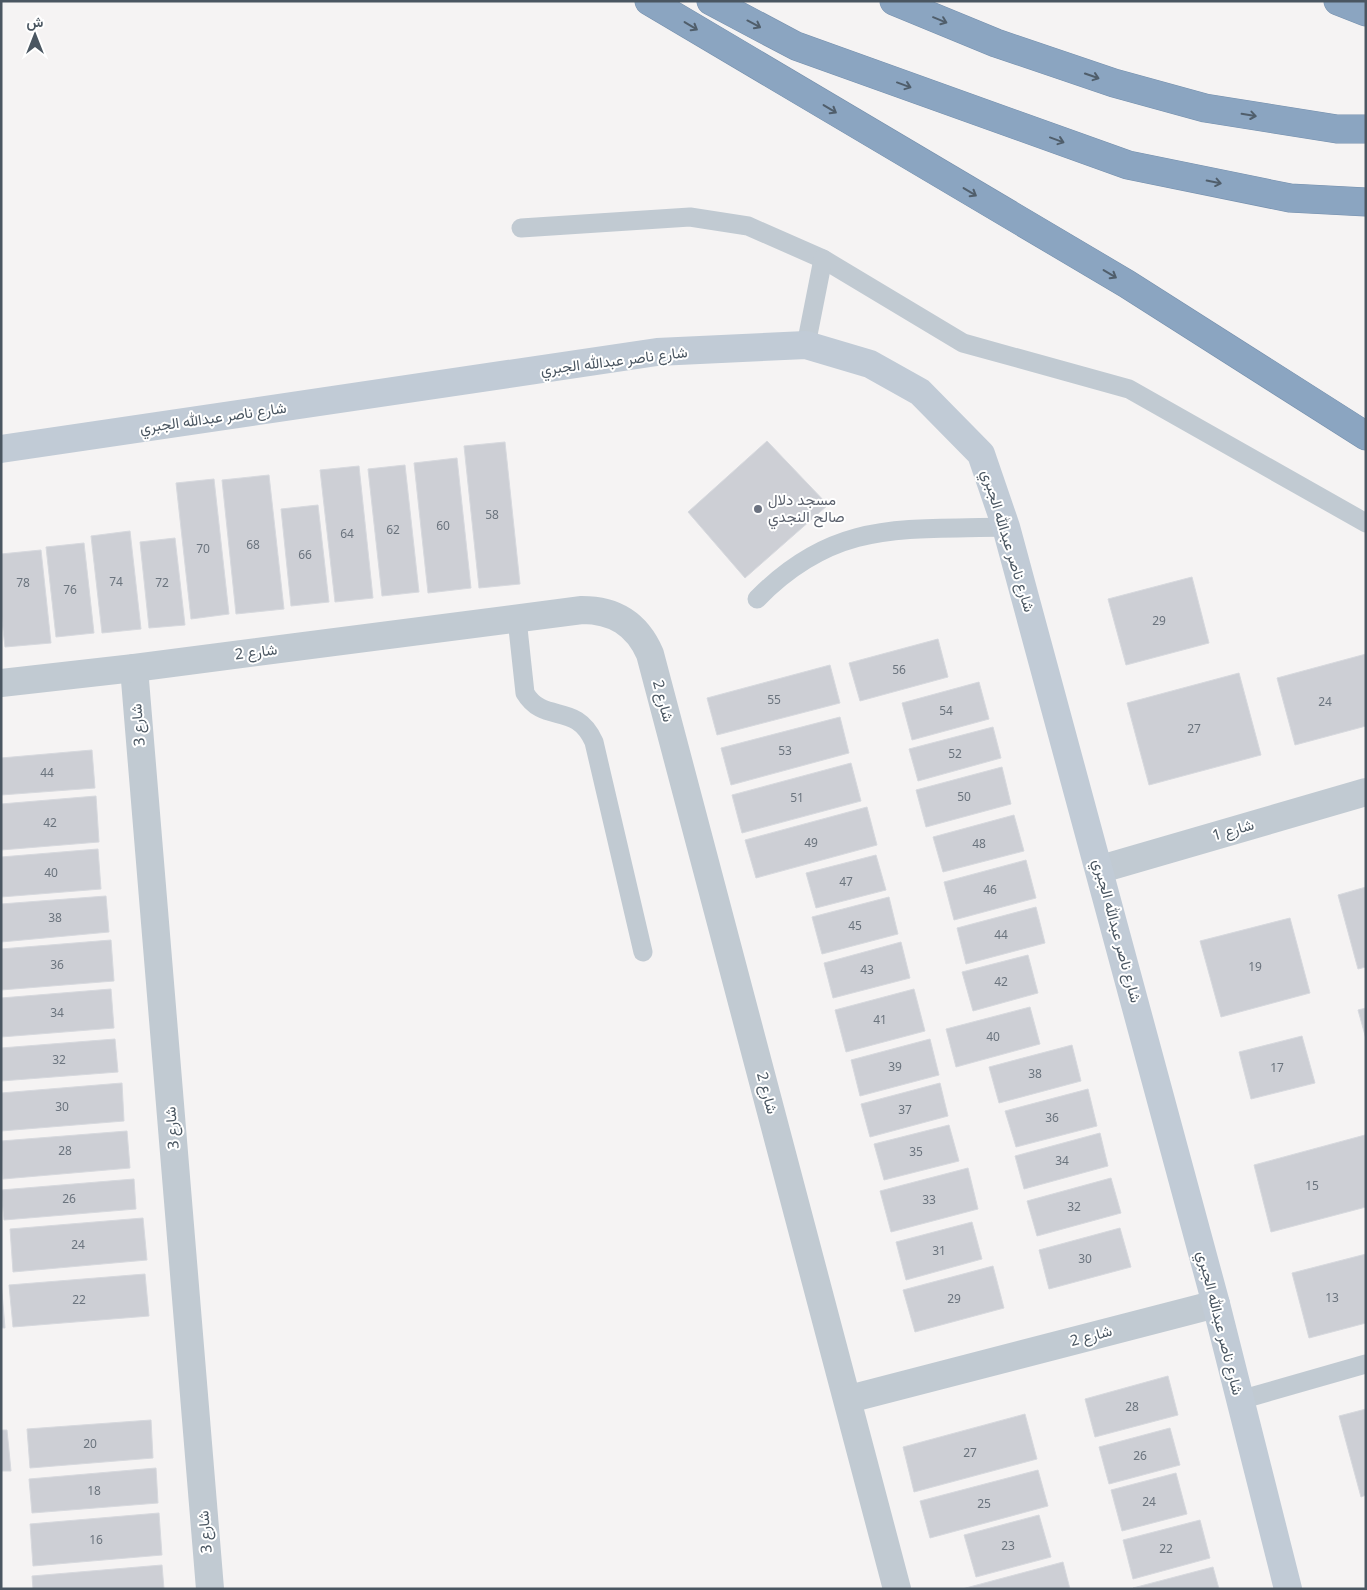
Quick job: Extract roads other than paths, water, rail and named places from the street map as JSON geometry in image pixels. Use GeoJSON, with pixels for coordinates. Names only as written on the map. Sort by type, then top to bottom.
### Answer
{"type":"FeatureCollection","features":[{"type":"Feature","properties":{"kind":"highway"},"geometry":{"type":"LineString","coordinates":[[648,1],[1127,284],[1366,436]]}},
{"type":"Feature","properties":{"kind":"highway"},"geometry":{"type":"LineString","coordinates":[[711,1],[796,46],[1128,165],[1290,198],[1366,202]]}},
{"type":"Feature","properties":{"kind":"highway"},"geometry":{"type":"LineString","coordinates":[[894,1],[996,43],[1114,83],[1205,108],[1337,129],[1366,129]]}},
{"type":"Feature","properties":{"kind":"highway"},"geometry":{"type":"LineString","coordinates":[[1338,1],[1366,12]]}},
{"type":"Feature","properties":{"kind":"street","name":"شارع ناصر عبدالله الجبري"},"geometry":{"type":"LineString","coordinates":[[1,449],[657,352],[806,346],[870,364],[920,392],[981,454],[1006,527],[1101,869],[1216,1304],[1288,1589]]}},
{"type":"Feature","properties":{"kind":"street","name":"شارع 2"},"geometry":{"type":"LineString","coordinates":[[1,683],[134,668],[582,610],[610,613],[635,629],[650,654],[897,1589]]}},
{"type":"Feature","properties":{"kind":"street","name":"شارع 3"},"geometry":{"type":"LineString","coordinates":[[134,668],[210,1589]]}},
{"type":"Feature","properties":{"kind":"street","name":"شارع 1"},"geometry":{"type":"LineString","coordinates":[[1101,869],[1366,792]]}},
{"type":"Feature","properties":{"kind":"street","name":"شارع 2"},"geometry":{"type":"LineString","coordinates":[[848,1399],[1216,1304]]}},
{"type":"Feature","properties":{"kind":"lane"},"geometry":{"type":"LineString","coordinates":[[521,228],[690,217],[748,226],[823,259],[963,343],[1129,389],[1366,523]]}},
{"type":"Feature","properties":{"kind":"lane"},"geometry":{"type":"LineString","coordinates":[[806,346],[823,259]]}},
{"type":"Feature","properties":{"kind":"lane"},"geometry":{"type":"LineString","coordinates":[[756,599],[794,565],[816,552],[865,534],[890,531],[1006,527]]}},
{"type":"Feature","properties":{"kind":"lane"},"geometry":{"type":"LineString","coordinates":[[517,619],[525,693],[530,703],[540,709],[572,717],[585,727],[594,742],[643,952]]}},
{"type":"Feature","properties":{"kind":"lane"},"geometry":{"type":"LineString","coordinates":[[1240,1400],[1366,1364]]}},
{"type":"Feature","properties":{"kind":"place","name":"مسجد دلال صالح النجدي"},"geometry":{"type":"Point","coordinates":[758,509]}}]}
